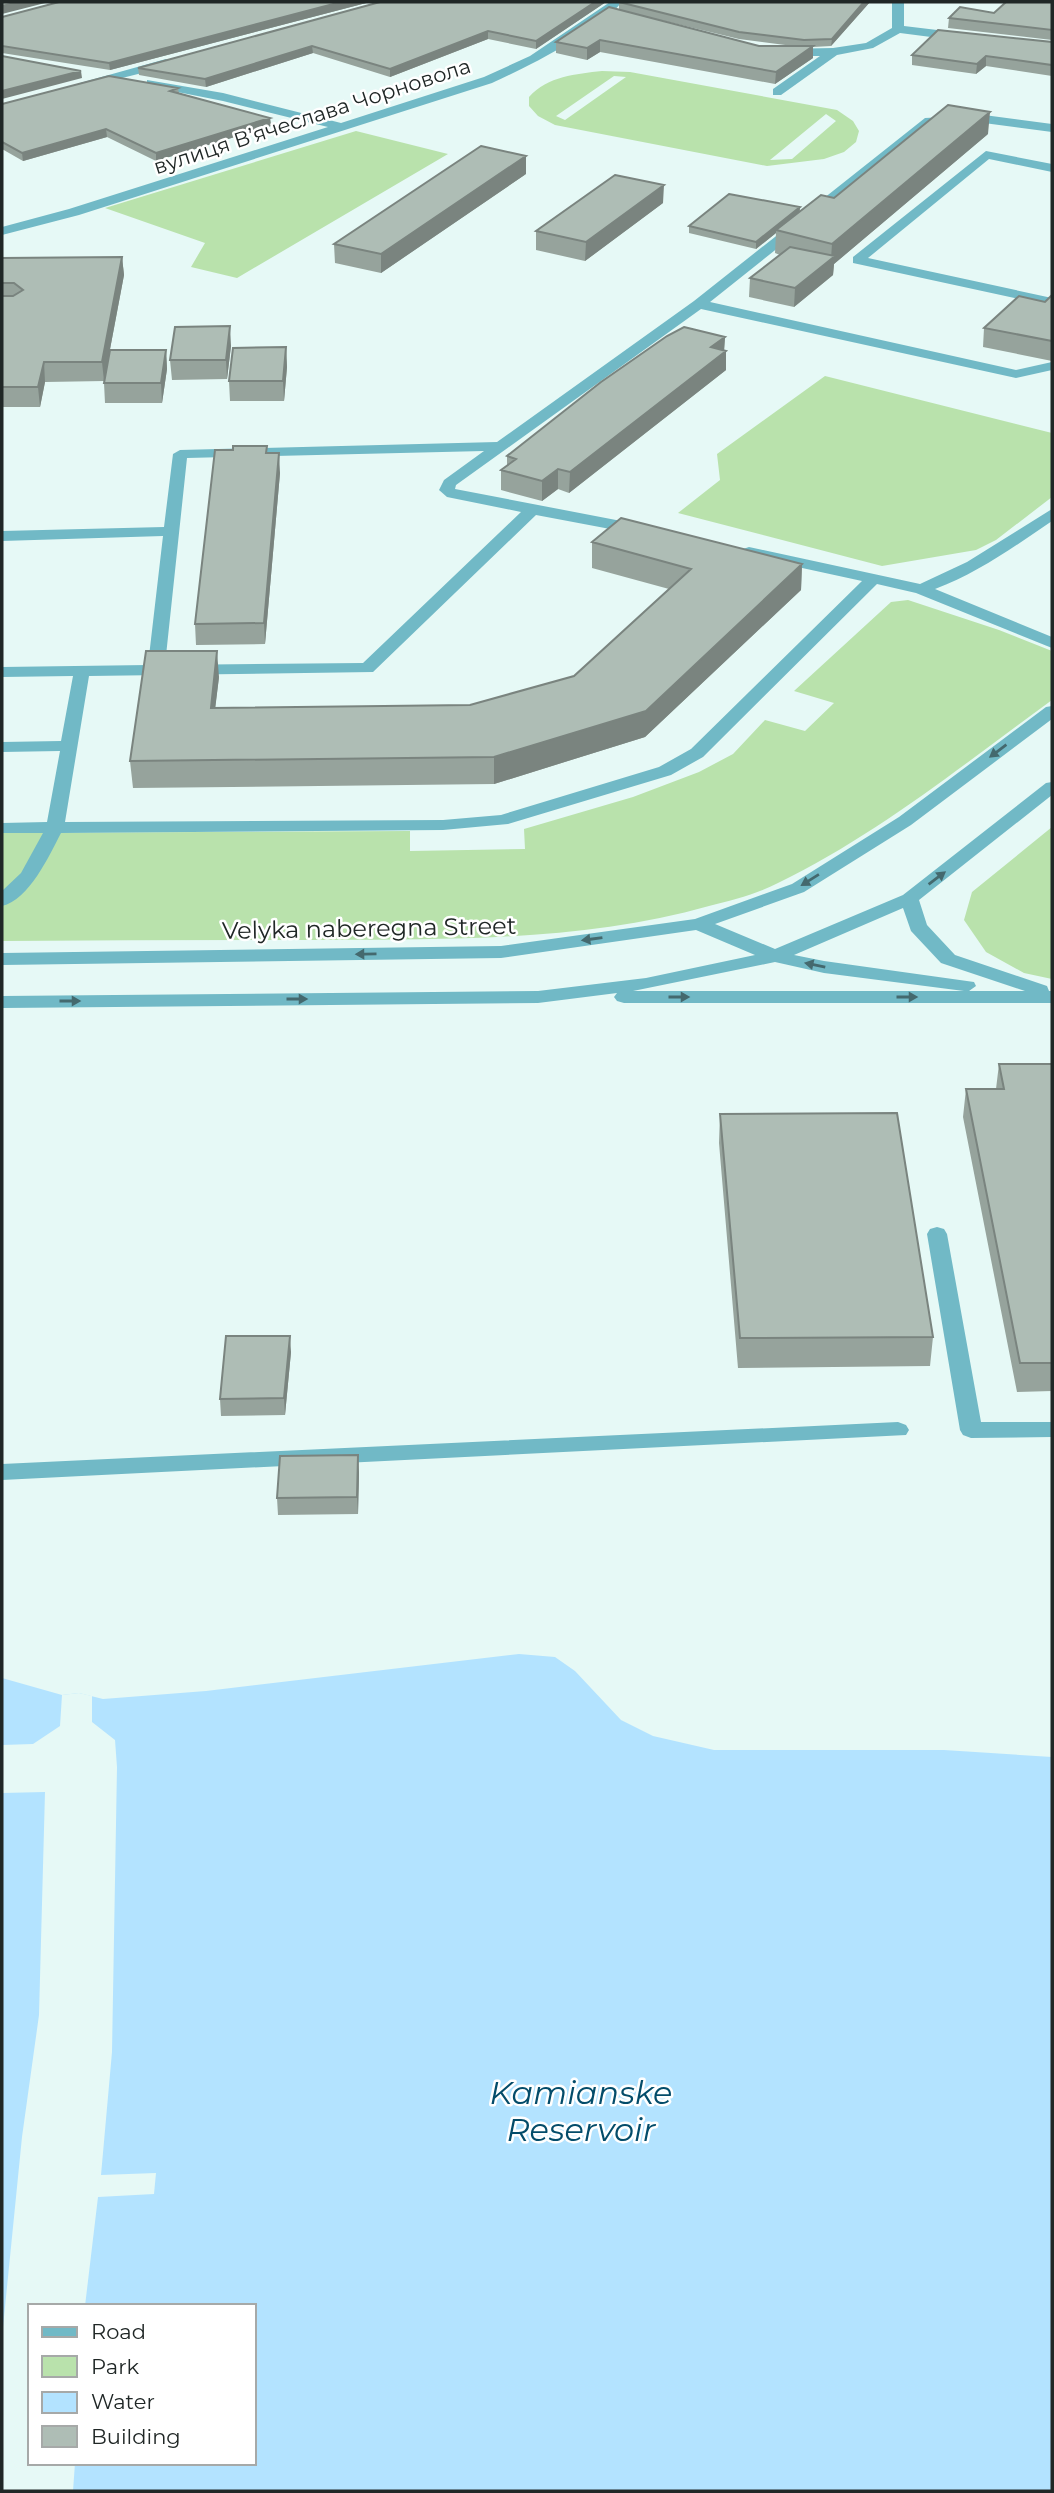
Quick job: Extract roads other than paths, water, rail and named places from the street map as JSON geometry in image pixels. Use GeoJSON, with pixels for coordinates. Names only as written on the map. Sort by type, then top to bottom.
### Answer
{"type":"FeatureCollection","features":[{"type":"Feature","properties":{"kind":"street","name":"вулиця Вʼячеслава Чорновола"},"geometry":{"type":"LineString","coordinates":[[2,231],[74,212],[512,71],[606,12],[616,2]]}},
{"type":"Feature","properties":{"kind":"street"},"geometry":{"type":"LineString","coordinates":[[898,2],[898,29]]}},
{"type":"Feature","properties":{"kind":"street"},"geometry":{"type":"LineString","coordinates":[[606,12],[624,16]]}},
{"type":"Feature","properties":{"kind":"street"},"geometry":{"type":"LineString","coordinates":[[771,51],[833,52],[869,47],[898,29],[975,38]]}},
{"type":"Feature","properties":{"kind":"street"},"geometry":{"type":"LineString","coordinates":[[777,92],[833,52]]}},
{"type":"Feature","properties":{"kind":"street"},"geometry":{"type":"LineString","coordinates":[[75,86],[176,60]]}},
{"type":"Feature","properties":{"kind":"street"},"geometry":{"type":"LineString","coordinates":[[84,72],[223,97],[343,127]]}},
{"type":"Feature","properties":{"kind":"street"},"geometry":{"type":"LineString","coordinates":[[656,533],[452,494],[447,489],[449,483],[699,304],[929,121],[984,119],[1052,128]]}},
{"type":"Feature","properties":{"kind":"street"},"geometry":{"type":"LineString","coordinates":[[1052,168],[986,155],[858,260],[1052,302]]}},
{"type":"Feature","properties":{"kind":"street"},"geometry":{"type":"LineString","coordinates":[[699,304],[1016,374],[1052,366]]}},
{"type":"Feature","properties":{"kind":"street"},"geometry":{"type":"LineString","coordinates":[[156,670],[180,454],[502,446]]}},
{"type":"Feature","properties":{"kind":"street"},"geometry":{"type":"LineString","coordinates":[[2,672],[367,668],[533,509]]}},
{"type":"Feature","properties":{"kind":"street"},"geometry":{"type":"LineString","coordinates":[[921,589],[956,574],[1052,514]]}},
{"type":"Feature","properties":{"kind":"street"},"geometry":{"type":"LineString","coordinates":[[2,536],[172,531]]}},
{"type":"Feature","properties":{"kind":"street"},"geometry":{"type":"LineString","coordinates":[[738,550],[921,589],[1052,643]]}},
{"type":"Feature","properties":{"kind":"street"},"geometry":{"type":"LineString","coordinates":[[2,828],[443,825],[502,820],[621,786],[665,771],[697,753],[874,578]]}},
{"type":"Feature","properties":{"kind":"street"},"geometry":{"type":"LineString","coordinates":[[2,901],[29,876],[55,828],[82,671]]}},
{"type":"Feature","properties":{"kind":"street","name":"Velyka naberegna Street"},"geometry":{"type":"LineString","coordinates":[[2,959],[500,952],[698,924],[798,888],[905,821],[1052,710]]}},
{"type":"Feature","properties":{"kind":"street"},"geometry":{"type":"LineString","coordinates":[[2,747],[68,746]]}},
{"type":"Feature","properties":{"kind":"street"},"geometry":{"type":"LineString","coordinates":[[538,998],[646,984],[775,956],[909,899],[1052,787]]}},
{"type":"Feature","properties":{"kind":"street"},"geometry":{"type":"LineString","coordinates":[[909,899],[918,927],[948,959],[1052,995]]}},
{"type":"Feature","properties":{"kind":"street"},"geometry":{"type":"LineString","coordinates":[[698,924],[775,956],[824,967],[1052,995]]}},
{"type":"Feature","properties":{"kind":"street"},"geometry":{"type":"LineString","coordinates":[[2,1002],[1052,995]]}},
{"type":"Feature","properties":{"kind":"street"},"geometry":{"type":"LineString","coordinates":[[937,1234],[971,1430],[1052,1430]]}},
{"type":"Feature","properties":{"kind":"street"},"geometry":{"type":"LineString","coordinates":[[2,1472],[898,1430]]}},
{"type":"Feature","properties":{"kind":"water","name":"Kamianske Reservoir"},"geometry":{"type":"Polygon","coordinates":[[[519,1654],[555,1657],[575,1671],[621,1720],[653,1736],[714,1750],[944,1750],[1052,1757],[1052,2491],[2,2491],[2,1678],[62,1695],[79,1693],[103,1699],[206,1691],[519,1654]]]}}]}
